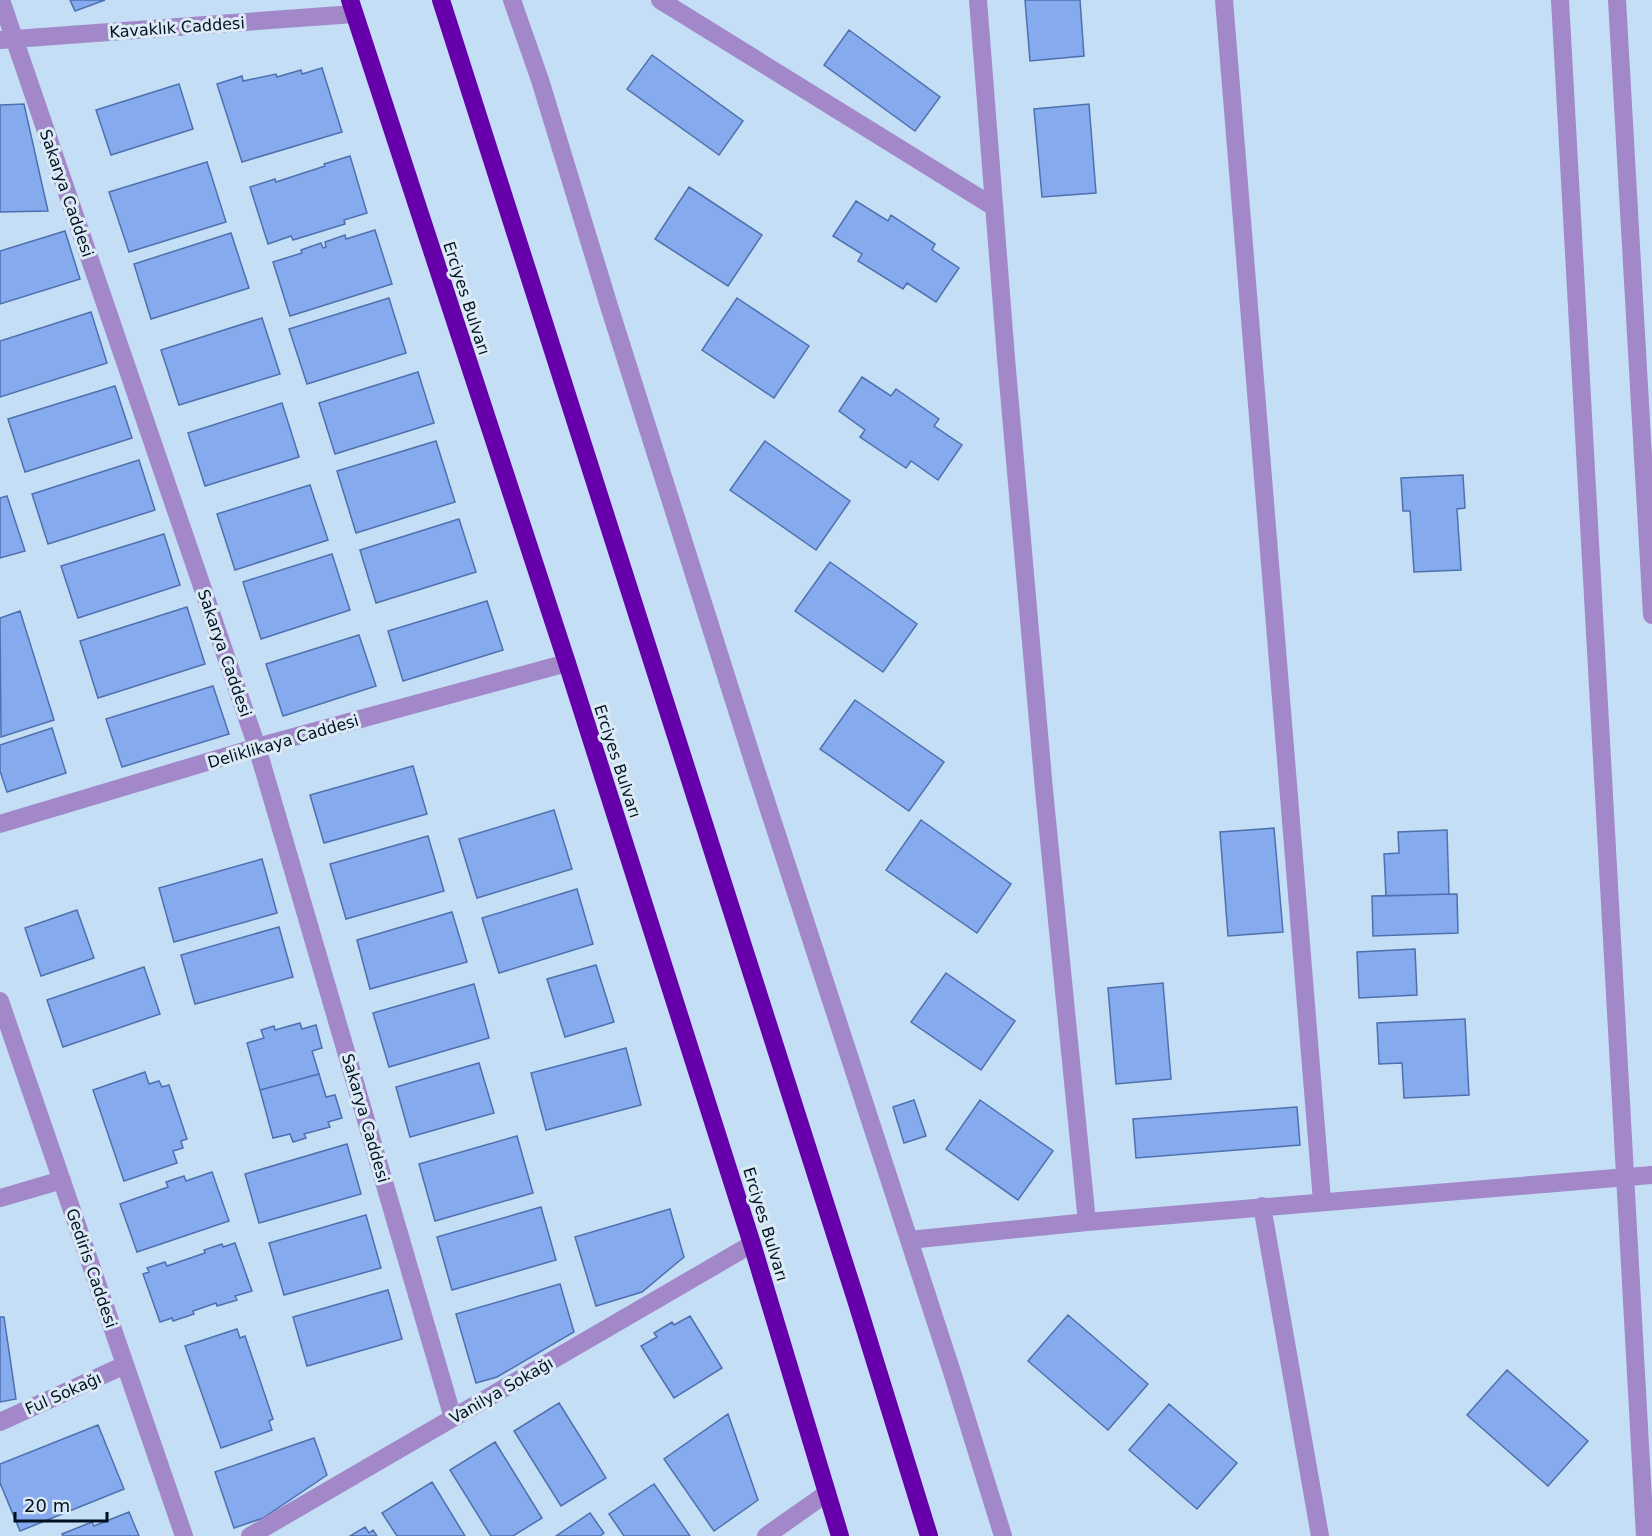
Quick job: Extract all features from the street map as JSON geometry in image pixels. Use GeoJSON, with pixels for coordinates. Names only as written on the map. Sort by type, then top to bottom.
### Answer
{"type":"FeatureCollection","features":[{"type":"Feature","properties":{"kind":"highway"},"geometry":{"type":"LineString","coordinates":[[441,0],[857,1303],[929,1536]]}},
{"type":"Feature","properties":{"kind":"highway","name":"Erciyes Bulvarı"},"geometry":{"type":"LineString","coordinates":[[352,7],[567,663],[752,1244],[840,1536]]}},
{"type":"Feature","properties":{"kind":"street","name":"Sakarya Caddesi"},"geometry":{"type":"LineString","coordinates":[[1,0],[7,39],[257,747],[453,1418]]}},
{"type":"Feature","properties":{"kind":"street"},"geometry":{"type":"LineString","coordinates":[[512,0],[540,80],[747,742],[1003,1536]]}},
{"type":"Feature","properties":{"kind":"street"},"geometry":{"type":"LineString","coordinates":[[660,0],[994,207]]}},
{"type":"Feature","properties":{"kind":"street"},"geometry":{"type":"LineString","coordinates":[[978,0],[1044,790],[1087,1222]]}},
{"type":"Feature","properties":{"kind":"street"},"geometry":{"type":"LineString","coordinates":[[1224,0],[1322,1201]]}},
{"type":"Feature","properties":{"kind":"street"},"geometry":{"type":"LineString","coordinates":[[1560,0],[1623,1177],[1645,1536]]}},
{"type":"Feature","properties":{"kind":"street"},"geometry":{"type":"LineString","coordinates":[[1617,0],[1652,615]]}},
{"type":"Feature","properties":{"kind":"street","name":"Kavaklık Caddesi"},"geometry":{"type":"LineString","coordinates":[[7,39],[352,7]]}},
{"type":"Feature","properties":{"kind":"street","name":"Deliklikaya Caddesi"},"geometry":{"type":"LineString","coordinates":[[0,824],[257,747],[567,663]]}},
{"type":"Feature","properties":{"kind":"street","name":"Gediris Caddesi"},"geometry":{"type":"LineString","coordinates":[[0,1000],[184,1536]]}},
{"type":"Feature","properties":{"kind":"street"},"geometry":{"type":"LineString","coordinates":[[909,1240],[1262,1206],[1652,1175]]}},
{"type":"Feature","properties":{"kind":"street"},"geometry":{"type":"LineString","coordinates":[[0,1198],[62,1180]]}},
{"type":"Feature","properties":{"kind":"street"},"geometry":{"type":"LineString","coordinates":[[1262,1206],[1320,1536]]}},
{"type":"Feature","properties":{"kind":"street","name":"Vanilya Sokağı"},"geometry":{"type":"LineString","coordinates":[[250,1536],[752,1244]]}},
{"type":"Feature","properties":{"kind":"street","name":"Ful Sokağı"},"geometry":{"type":"LineString","coordinates":[[0,1422],[125,1365]]}},
{"type":"Feature","properties":{"kind":"street"},"geometry":{"type":"LineString","coordinates":[[766,1536],[827,1494]]}},
{"type":"Feature","properties":{"kind":"building"},"geometry":{"type":"Polygon","coordinates":[[[70,0],[105,0],[75,11],[70,0]]]}},
{"type":"Feature","properties":{"kind":"building"},"geometry":{"type":"Polygon","coordinates":[[[1025,0],[1080,0],[1084,56],[1030,61],[1025,0]]]}},
{"type":"Feature","properties":{"kind":"building"},"geometry":{"type":"Polygon","coordinates":[[[849,30],[940,97],[915,131],[824,65],[849,30]]]}},
{"type":"Feature","properties":{"kind":"building"},"geometry":{"type":"Polygon","coordinates":[[[652,55],[743,121],[719,155],[627,89],[652,55]]]}},
{"type":"Feature","properties":{"kind":"building"},"geometry":{"type":"Polygon","coordinates":[[[322,68],[342,132],[242,162],[217,84],[242,76],[243,81],[276,74],[277,77],[301,70],[302,74],[322,68]]]}},
{"type":"Feature","properties":{"kind":"building"},"geometry":{"type":"Polygon","coordinates":[[[179,84],[193,129],[111,155],[96,110],[179,84]]]}},
{"type":"Feature","properties":{"kind":"building"},"geometry":{"type":"Polygon","coordinates":[[[24,104],[48,211],[0,212],[0,105],[24,104]]]}},
{"type":"Feature","properties":{"kind":"building"},"geometry":{"type":"Polygon","coordinates":[[[1089,104],[1096,193],[1042,197],[1034,109],[1089,104]]]}},
{"type":"Feature","properties":{"kind":"building"},"geometry":{"type":"Polygon","coordinates":[[[350,156],[367,213],[344,220],[345,224],[293,240],[291,236],[268,244],[250,187],[275,179],[276,182],[350,156]]]}},
{"type":"Feature","properties":{"kind":"building"},"geometry":{"type":"Polygon","coordinates":[[[207,162],[226,222],[129,252],[109,192],[207,162]]]}},
{"type":"Feature","properties":{"kind":"building"},"geometry":{"type":"Polygon","coordinates":[[[689,187],[762,235],[728,286],[655,239],[689,187]]]}},
{"type":"Feature","properties":{"kind":"building"},"geometry":{"type":"Polygon","coordinates":[[[856,201],[888,221],[891,215],[935,244],[932,250],[959,268],[936,302],[907,283],[903,289],[858,261],[862,254],[833,236],[856,201]]]}},
{"type":"Feature","properties":{"kind":"building"},"geometry":{"type":"Polygon","coordinates":[[[375,230],[392,284],[290,316],[273,262],[302,253],[301,250],[321,243],[323,248],[326,247],[325,242],[345,235],[346,239],[375,230]]]}},
{"type":"Feature","properties":{"kind":"building"},"geometry":{"type":"Polygon","coordinates":[[[65,231],[80,279],[0,304],[0,251],[65,231]]]}},
{"type":"Feature","properties":{"kind":"building"},"geometry":{"type":"Polygon","coordinates":[[[231,233],[249,288],[151,319],[134,264],[231,233]]]}},
{"type":"Feature","properties":{"kind":"building"},"geometry":{"type":"Polygon","coordinates":[[[389,298],[406,353],[307,384],[289,329],[389,298]]]}},
{"type":"Feature","properties":{"kind":"building"},"geometry":{"type":"Polygon","coordinates":[[[737,298],[809,346],[774,398],[702,350],[737,298]]]}},
{"type":"Feature","properties":{"kind":"building"},"geometry":{"type":"Polygon","coordinates":[[[91,312],[107,363],[0,397],[0,341],[91,312]]]}},
{"type":"Feature","properties":{"kind":"building"},"geometry":{"type":"Polygon","coordinates":[[[262,318],[280,374],[179,405],[161,350],[262,318]]]}},
{"type":"Feature","properties":{"kind":"building"},"geometry":{"type":"Polygon","coordinates":[[[418,372],[434,423],[335,454],[319,403],[418,372]]]}},
{"type":"Feature","properties":{"kind":"building"},"geometry":{"type":"Polygon","coordinates":[[[862,377],[891,396],[896,389],[939,419],[934,426],[962,445],[938,480],[911,461],[906,468],[860,437],[865,430],[839,411],[862,377]]]}},
{"type":"Feature","properties":{"kind":"building"},"geometry":{"type":"Polygon","coordinates":[[[115,386],[132,438],[25,472],[8,419],[115,386]]]}},
{"type":"Feature","properties":{"kind":"building"},"geometry":{"type":"Polygon","coordinates":[[[282,403],[299,457],[205,486],[188,433],[282,403]]]}},
{"type":"Feature","properties":{"kind":"building"},"geometry":{"type":"Polygon","coordinates":[[[436,441],[455,502],[356,533],[337,471],[436,441]]]}},
{"type":"Feature","properties":{"kind":"building"},"geometry":{"type":"Polygon","coordinates":[[[765,441],[850,501],[816,550],[730,490],[765,441]]]}},
{"type":"Feature","properties":{"kind":"building"},"geometry":{"type":"Polygon","coordinates":[[[139,460],[155,510],[48,544],[32,494],[139,460]]]}},
{"type":"Feature","properties":{"kind":"building"},"geometry":{"type":"Polygon","coordinates":[[[1463,475],[1465,508],[1457,509],[1461,570],[1414,572],[1410,511],[1403,511],[1401,478],[1463,475]]]}},
{"type":"Feature","properties":{"kind":"building"},"geometry":{"type":"Polygon","coordinates":[[[310,485],[328,540],[235,570],[217,514],[310,485]]]}},
{"type":"Feature","properties":{"kind":"building"},"geometry":{"type":"Polygon","coordinates":[[[7,496],[25,551],[0,558],[0,498],[7,496]]]}},
{"type":"Feature","properties":{"kind":"building"},"geometry":{"type":"Polygon","coordinates":[[[459,519],[476,572],[376,603],[360,550],[459,519]]]}},
{"type":"Feature","properties":{"kind":"building"},"geometry":{"type":"Polygon","coordinates":[[[164,534],[180,585],[78,618],[61,566],[164,534]]]}},
{"type":"Feature","properties":{"kind":"building"},"geometry":{"type":"Polygon","coordinates":[[[332,554],[350,610],[261,639],[243,582],[332,554]]]}},
{"type":"Feature","properties":{"kind":"building"},"geometry":{"type":"Polygon","coordinates":[[[830,562],[917,624],[883,672],[795,611],[830,562]]]}},
{"type":"Feature","properties":{"kind":"building"},"geometry":{"type":"Polygon","coordinates":[[[487,601],[503,650],[403,681],[388,631],[487,601]]]}},
{"type":"Feature","properties":{"kind":"building"},"geometry":{"type":"Polygon","coordinates":[[[187,607],[205,664],[98,698],[80,641],[187,607]]]}},
{"type":"Feature","properties":{"kind":"building"},"geometry":{"type":"Polygon","coordinates":[[[20,611],[54,720],[1,737],[0,618],[20,611]]]}},
{"type":"Feature","properties":{"kind":"building"},"geometry":{"type":"Polygon","coordinates":[[[359,635],[376,686],[283,716],[266,664],[359,635]]]}},
{"type":"Feature","properties":{"kind":"building"},"geometry":{"type":"Polygon","coordinates":[[[213,686],[229,734],[122,767],[106,719],[213,686]]]}},
{"type":"Feature","properties":{"kind":"building"},"geometry":{"type":"Polygon","coordinates":[[[855,700],[944,762],[909,811],[820,749],[855,700]]]}},
{"type":"Feature","properties":{"kind":"building"},"geometry":{"type":"Polygon","coordinates":[[[52,728],[66,773],[7,792],[0,771],[0,745],[52,728]]]}},
{"type":"Feature","properties":{"kind":"building"},"geometry":{"type":"Polygon","coordinates":[[[413,766],[427,814],[324,843],[310,795],[413,766]]]}},
{"type":"Feature","properties":{"kind":"building"},"geometry":{"type":"Polygon","coordinates":[[[554,810],[572,869],[477,898],[459,839],[554,810]]]}},
{"type":"Feature","properties":{"kind":"building"},"geometry":{"type":"Polygon","coordinates":[[[921,820],[1011,884],[977,933],[886,870],[921,820]]]}},
{"type":"Feature","properties":{"kind":"building"},"geometry":{"type":"Polygon","coordinates":[[[1274,828],[1283,932],[1228,936],[1220,832],[1274,828]]]}},
{"type":"Feature","properties":{"kind":"building"},"geometry":{"type":"Polygon","coordinates":[[[1447,830],[1449,894],[1386,896],[1384,854],[1399,853],[1398,832],[1447,830]]]}},
{"type":"Feature","properties":{"kind":"building"},"geometry":{"type":"Polygon","coordinates":[[[428,836],[444,891],[346,919],[330,864],[428,836]]]}},
{"type":"Feature","properties":{"kind":"building"},"geometry":{"type":"Polygon","coordinates":[[[262,859],[277,913],[174,942],[159,888],[262,859]]]}},
{"type":"Feature","properties":{"kind":"building"},"geometry":{"type":"Polygon","coordinates":[[[577,889],[593,944],[499,973],[482,918],[577,889]]]}},
{"type":"Feature","properties":{"kind":"building"},"geometry":{"type":"Polygon","coordinates":[[[1457,894],[1458,933],[1373,936],[1372,896],[1457,894]]]}},
{"type":"Feature","properties":{"kind":"building"},"geometry":{"type":"Polygon","coordinates":[[[77,910],[94,958],[41,976],[25,928],[77,910]]]}},
{"type":"Feature","properties":{"kind":"building"},"geometry":{"type":"Polygon","coordinates":[[[452,912],[467,962],[370,989],[357,940],[452,912]]]}},
{"type":"Feature","properties":{"kind":"building"},"geometry":{"type":"Polygon","coordinates":[[[279,927],[293,977],[195,1004],[181,955],[279,927]]]}},
{"type":"Feature","properties":{"kind":"building"},"geometry":{"type":"Polygon","coordinates":[[[1415,949],[1417,995],[1359,998],[1357,952],[1415,949]]]}},
{"type":"Feature","properties":{"kind":"building"},"geometry":{"type":"Polygon","coordinates":[[[596,965],[614,1022],[565,1037],[547,979],[596,965]]]}},
{"type":"Feature","properties":{"kind":"building"},"geometry":{"type":"Polygon","coordinates":[[[144,967],[160,1014],[63,1047],[47,1000],[144,967]]]}},
{"type":"Feature","properties":{"kind":"building"},"geometry":{"type":"Polygon","coordinates":[[[946,973],[1015,1021],[981,1070],[911,1022],[946,973]]]}},
{"type":"Feature","properties":{"kind":"building"},"geometry":{"type":"Polygon","coordinates":[[[1163,983],[1171,1079],[1116,1084],[1108,988],[1163,983]]]}},
{"type":"Feature","properties":{"kind":"building"},"geometry":{"type":"Polygon","coordinates":[[[474,984],[489,1038],[389,1067],[373,1013],[474,984]]]}},
{"type":"Feature","properties":{"kind":"building"},"geometry":{"type":"Polygon","coordinates":[[[1465,1019],[1469,1095],[1404,1098],[1402,1063],[1379,1064],[1377,1023],[1465,1019]]]}},
{"type":"Feature","properties":{"kind":"building"},"geometry":{"type":"Polygon","coordinates":[[[300,1023],[302,1029],[316,1025],[322,1048],[312,1051],[319,1074],[260,1090],[247,1043],[264,1038],[261,1030],[274,1026],[275,1030],[300,1023]]]}},
{"type":"Feature","properties":{"kind":"building"},"geometry":{"type":"Polygon","coordinates":[[[626,1048],[641,1105],[546,1130],[531,1073],[626,1048]]]}},
{"type":"Feature","properties":{"kind":"building"},"geometry":{"type":"Polygon","coordinates":[[[479,1063],[494,1113],[410,1137],[396,1087],[479,1063]]]}},
{"type":"Feature","properties":{"kind":"building"},"geometry":{"type":"Polygon","coordinates":[[[145,1072],[149,1084],[159,1081],[162,1087],[169,1085],[187,1139],[181,1141],[183,1148],[173,1151],[177,1163],[124,1181],[93,1090],[145,1072]]]}},
{"type":"Feature","properties":{"kind":"building"},"geometry":{"type":"Polygon","coordinates":[[[319,1074],[326,1097],[335,1095],[342,1118],[328,1122],[330,1127],[304,1134],[306,1138],[293,1142],[290,1134],[273,1138],[260,1090],[319,1074]]]}},
{"type":"Feature","properties":{"kind":"building"},"geometry":{"type":"Polygon","coordinates":[[[914,1100],[926,1136],[904,1143],[893,1107],[914,1100]]]}},
{"type":"Feature","properties":{"kind":"building"},"geometry":{"type":"Polygon","coordinates":[[[980,1100],[1053,1151],[1018,1200],[946,1149],[980,1100]]]}},
{"type":"Feature","properties":{"kind":"building"},"geometry":{"type":"Polygon","coordinates":[[[1297,1107],[1300,1145],[1136,1158],[1133,1119],[1297,1107]]]}},
{"type":"Feature","properties":{"kind":"building"},"geometry":{"type":"Polygon","coordinates":[[[517,1136],[533,1193],[435,1221],[419,1164],[517,1136]]]}},
{"type":"Feature","properties":{"kind":"building"},"geometry":{"type":"Polygon","coordinates":[[[347,1144],[361,1194],[259,1223],[245,1174],[347,1144]]]}},
{"type":"Feature","properties":{"kind":"building"},"geometry":{"type":"Polygon","coordinates":[[[212,1172],[229,1221],[137,1252],[120,1204],[168,1187],[166,1182],[184,1176],[186,1181],[212,1172]]]}},
{"type":"Feature","properties":{"kind":"building"},"geometry":{"type":"Polygon","coordinates":[[[541,1207],[556,1260],[452,1290],[437,1237],[541,1207]]]}},
{"type":"Feature","properties":{"kind":"building"},"geometry":{"type":"Polygon","coordinates":[[[670,1209],[684,1257],[642,1292],[596,1306],[575,1237],[670,1209]]]}},
{"type":"Feature","properties":{"kind":"building"},"geometry":{"type":"Polygon","coordinates":[[[366,1215],[381,1268],[284,1295],[269,1243],[366,1215]]]}},
{"type":"Feature","properties":{"kind":"building"},"geometry":{"type":"Polygon","coordinates":[[[235,1243],[252,1291],[235,1296],[237,1300],[217,1306],[216,1303],[193,1311],[194,1314],[173,1321],[172,1318],[160,1322],[143,1274],[149,1272],[147,1268],[165,1262],[167,1266],[205,1253],[204,1250],[222,1244],[223,1247],[235,1243]]]}},
{"type":"Feature","properties":{"kind":"building"},"geometry":{"type":"Polygon","coordinates":[[[560,1284],[574,1332],[497,1377],[476,1383],[456,1314],[560,1284]]]}},
{"type":"Feature","properties":{"kind":"building"},"geometry":{"type":"Polygon","coordinates":[[[388,1290],[402,1339],[307,1366],[293,1317],[388,1290]]]}},
{"type":"Feature","properties":{"kind":"building"},"geometry":{"type":"Polygon","coordinates":[[[1068,1315],[1148,1384],[1108,1430],[1028,1361],[1068,1315]]]}},
{"type":"Feature","properties":{"kind":"building"},"geometry":{"type":"Polygon","coordinates":[[[690,1316],[722,1368],[674,1398],[641,1346],[657,1337],[654,1333],[672,1322],[674,1325],[690,1316]]]}},
{"type":"Feature","properties":{"kind":"building"},"geometry":{"type":"Polygon","coordinates":[[[0,1317],[4,1317],[16,1399],[0,1402],[0,1317]]]}},
{"type":"Feature","properties":{"kind":"building"},"geometry":{"type":"Polygon","coordinates":[[[237,1329],[240,1338],[245,1336],[273,1419],[269,1421],[272,1430],[221,1448],[185,1346],[237,1329]]]}},
{"type":"Feature","properties":{"kind":"building"},"geometry":{"type":"Polygon","coordinates":[[[1507,1370],[1588,1441],[1548,1486],[1467,1415],[1507,1370]]]}},
{"type":"Feature","properties":{"kind":"building"},"geometry":{"type":"Polygon","coordinates":[[[559,1403],[606,1478],[561,1506],[514,1431],[559,1403]]]}},
{"type":"Feature","properties":{"kind":"building"},"geometry":{"type":"Polygon","coordinates":[[[1169,1404],[1237,1463],[1197,1509],[1129,1450],[1169,1404]]]}},
{"type":"Feature","properties":{"kind":"building"},"geometry":{"type":"Polygon","coordinates":[[[728,1414],[758,1500],[714,1531],[664,1459],[728,1414]]]}},
{"type":"Feature","properties":{"kind":"building"},"geometry":{"type":"Polygon","coordinates":[[[98,1425],[124,1489],[20,1531],[0,1483],[0,1464],[98,1425]]]}},
{"type":"Feature","properties":{"kind":"building"},"geometry":{"type":"Polygon","coordinates":[[[314,1438],[327,1475],[263,1518],[234,1528],[215,1472],[314,1438]]]}},
{"type":"Feature","properties":{"kind":"building"},"geometry":{"type":"Polygon","coordinates":[[[495,1442],[542,1518],[513,1536],[491,1536],[450,1470],[495,1442]]]}},
{"type":"Feature","properties":{"kind":"building"},"geometry":{"type":"Polygon","coordinates":[[[432,1482],[465,1536],[397,1536],[382,1513],[432,1482]]]}},
{"type":"Feature","properties":{"kind":"building"},"geometry":{"type":"Polygon","coordinates":[[[654,1484],[690,1536],[624,1536],[609,1514],[654,1484]]]}},
{"type":"Feature","properties":{"kind":"building"},"geometry":{"type":"Polygon","coordinates":[[[129,1512],[139,1536],[63,1536],[62,1534],[92,1522],[94,1526],[129,1512]]]}},
{"type":"Feature","properties":{"kind":"building"},"geometry":{"type":"Polygon","coordinates":[[[590,1513],[604,1533],[600,1536],[556,1536],[590,1513]]]}},
{"type":"Feature","properties":{"kind":"building"},"geometry":{"type":"Polygon","coordinates":[[[365,1527],[369,1533],[373,1530],[377,1536],[350,1536],[365,1527]]]}}]}
